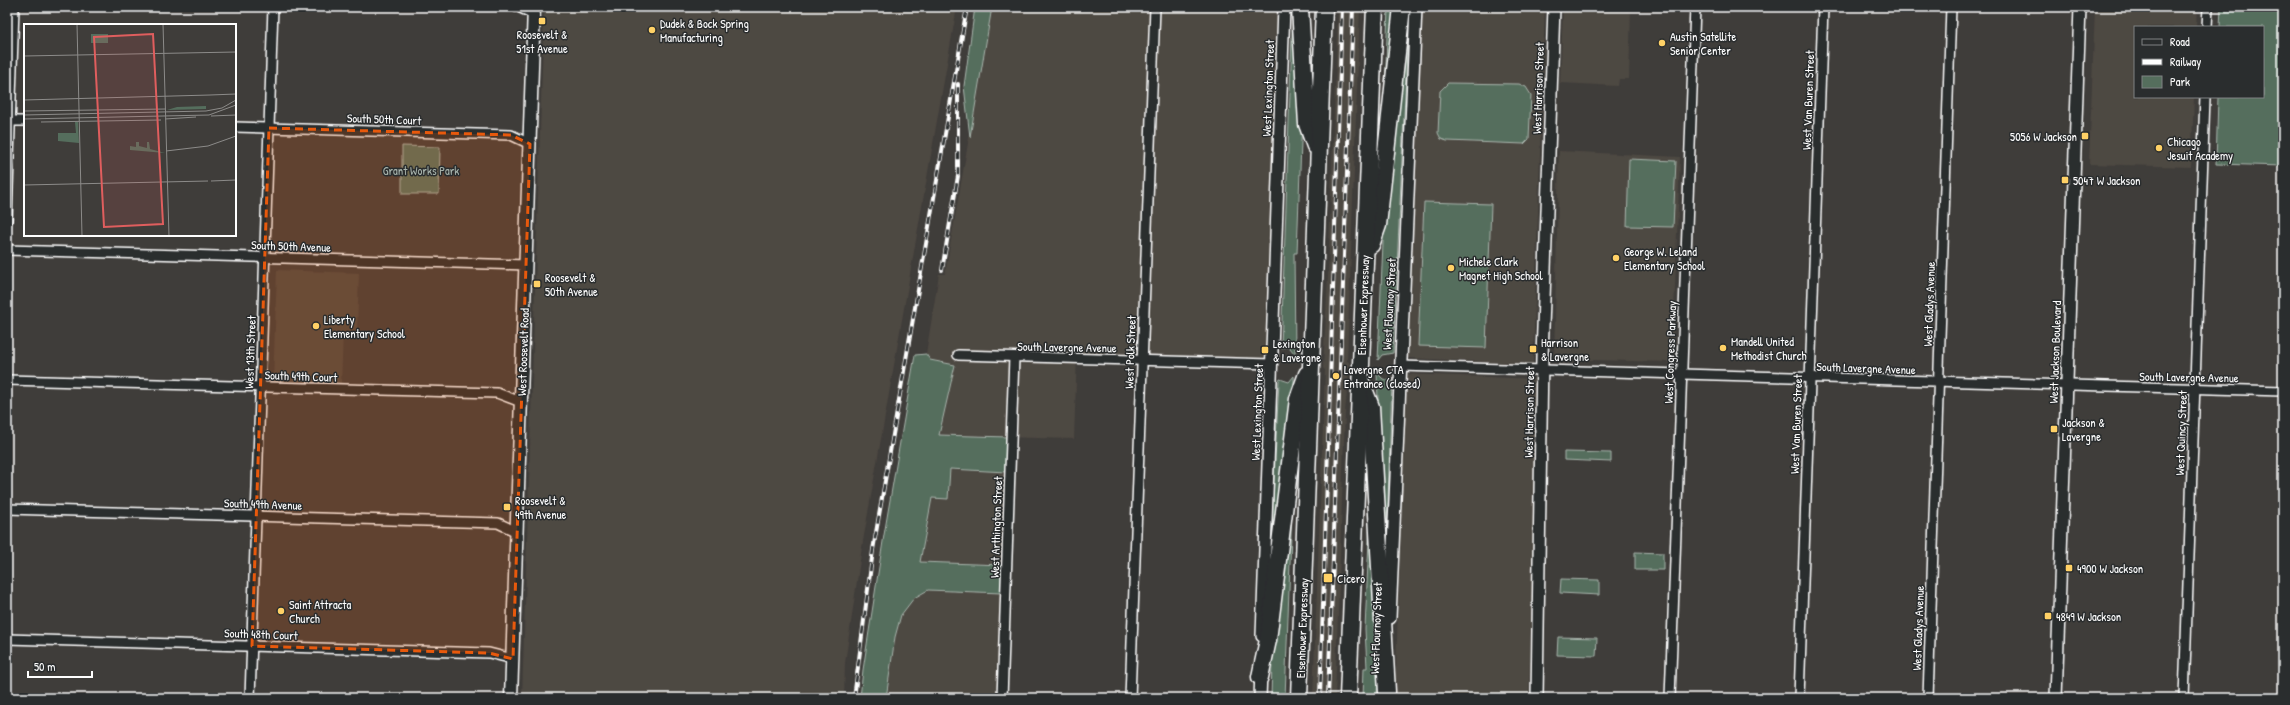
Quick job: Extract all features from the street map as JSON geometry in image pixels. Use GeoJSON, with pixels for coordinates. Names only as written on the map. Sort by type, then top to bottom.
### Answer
{"type":"FeatureCollection","features":[{"type":"Feature","properties":{"kind":"highway"},"geometry":{"type":"LineString","coordinates":[[1300,7],[1307,124],[1318,156]]}},
{"type":"Feature","properties":{"kind":"highway","name":"Eisenhower Expressway"},"geometry":{"type":"LineString","coordinates":[[1299,698],[1324,7]]}},
{"type":"Feature","properties":{"kind":"highway","name":"Eisenhower Expressway"},"geometry":{"type":"LineString","coordinates":[[1348,698],[1375,7]]}},
{"type":"Feature","properties":{"kind":"highway"},"geometry":{"type":"LineString","coordinates":[[1365,264],[1378,225],[1402,7]]}},
{"type":"Feature","properties":{"kind":"highway"},"geometry":{"type":"LineString","coordinates":[[1260,678],[1268,640],[1298,399],[1312,359]]}},
{"type":"Feature","properties":{"kind":"highway"},"geometry":{"type":"LineString","coordinates":[[1360,379],[1371,407],[1387,695]]}},
{"type":"Feature","properties":{"kind":"main road","name":"West Roosevelt Road"},"geometry":{"type":"LineString","coordinates":[[511,698],[534,10]]}},
{"type":"Feature","properties":{"kind":"street"},"geometry":{"type":"LineString","coordinates":[[7,220],[9,121],[14,7]]}},
{"type":"Feature","properties":{"kind":"street","name":"West 13th Street"},"geometry":{"type":"LineString","coordinates":[[250,698],[273,7]]}},
{"type":"Feature","properties":{"kind":"street"},"geometry":{"type":"LineString","coordinates":[[518,7],[534,10]]}},
{"type":"Feature","properties":{"kind":"street","name":"West Polk Street"},"geometry":{"type":"LineString","coordinates":[[1130,698],[1155,7]]}},
{"type":"Feature","properties":{"kind":"street","name":"West Lexington Street"},"geometry":{"type":"LineString","coordinates":[[1260,698],[1284,7]]}},
{"type":"Feature","properties":{"kind":"street","name":"West Flournoy Street"},"geometry":{"type":"LineString","coordinates":[[1387,695],[1416,7]]}},
{"type":"Feature","properties":{"kind":"street","name":"West Harrison Street"},"geometry":{"type":"LineString","coordinates":[[1537,698],[1543,371],[1554,7]]}},
{"type":"Feature","properties":{"kind":"street","name":"West Congress Parkway"},"geometry":{"type":"LineString","coordinates":[[1670,698],[1695,7]]}},
{"type":"Feature","properties":{"kind":"street","name":"West Van Buren Street"},"geometry":{"type":"LineString","coordinates":[[1799,698],[1823,7]]}},
{"type":"Feature","properties":{"kind":"street","name":"West Gladys Avenue"},"geometry":{"type":"LineString","coordinates":[[1928,698],[1951,7]]}},
{"type":"Feature","properties":{"kind":"street","name":"West Jackson Boulevard"},"geometry":{"type":"LineString","coordinates":[[2056,698],[2080,7]]}},
{"type":"Feature","properties":{"kind":"street"},"geometry":{"type":"LineString","coordinates":[[2207,26],[2208,7]]}},
{"type":"Feature","properties":{"kind":"street","name":"West Quincy Street"},"geometry":{"type":"LineString","coordinates":[[2184,698],[2204,98]]}},
{"type":"Feature","properties":{"kind":"street"},"geometry":{"type":"LineString","coordinates":[[9,121],[24,121]]}},
{"type":"Feature","properties":{"kind":"street","name":"South 50th Court"},"geometry":{"type":"LineString","coordinates":[[236,127],[512,135],[530,144]]}},
{"type":"Feature","properties":{"kind":"street","name":"South 50th Avenue"},"geometry":{"type":"LineString","coordinates":[[7,250],[526,265]]}},
{"type":"Feature","properties":{"kind":"street","name":"South Lavergne Avenue"},"geometry":{"type":"LineString","coordinates":[[958,355],[1272,364]]}},
{"type":"Feature","properties":{"kind":"street","name":"West Arthington Street"},"geometry":{"type":"LineString","coordinates":[[1002,698],[1014,357]]}},
{"type":"Feature","properties":{"kind":"street","name":"South Lavergne Avenue"},"geometry":{"type":"LineString","coordinates":[[1400,366],[1810,379],[2283,391]]}},
{"type":"Feature","properties":{"kind":"street","name":"South 49th Court"},"geometry":{"type":"LineString","coordinates":[[7,380],[497,393],[521,402]]}},
{"type":"Feature","properties":{"kind":"street","name":"South 49th Avenue"},"geometry":{"type":"LineString","coordinates":[[7,509],[498,523],[517,532]]}},
{"type":"Feature","properties":{"kind":"street","name":"South 48th Court"},"geometry":{"type":"LineString","coordinates":[[7,640],[489,652],[513,659]]}},
{"type":"Feature","properties":{"kind":"highlighted area"},"geometry":{"type":"Polygon","coordinates":[[[269,128],[511,135],[530,144],[513,659],[489,653],[252,646],[269,128]]]}},
{"type":"Feature","properties":{"kind":"shaded area"},"geometry":{"type":"Polygon","coordinates":[[[544,7],[957,7],[862,547],[845,663],[844,698],[522,698],[544,7]]]}},
{"type":"Feature","properties":{"kind":"shaded area"},"geometry":{"type":"Polygon","coordinates":[[[992,7],[1279,7],[1266,358],[1077,353],[1074,439],[939,435],[955,365],[930,360],[926,354],[939,274],[945,274],[992,7]]]}},
{"type":"Feature","properties":{"kind":"shaded area"},"geometry":{"type":"Polygon","coordinates":[[[1338,7],[1360,7],[1347,361],[1349,362],[1349,370],[1345,412],[1335,698],[1313,698],[1325,370],[1323,368],[1338,7]]]}},
{"type":"Feature","properties":{"kind":"shaded area","name":"Michele Clark Magnet High School"},"geometry":{"type":"Polygon","coordinates":[[[1422,7],[1545,7],[1533,364],[1406,358],[1422,7]]]}},
{"type":"Feature","properties":{"kind":"shaded area"},"geometry":{"type":"Polygon","coordinates":[[[1563,7],[1631,7],[1629,79],[1619,79],[1618,86],[1560,83],[1563,7]]]}},
{"type":"Feature","properties":{"kind":"shaded area"},"geometry":{"type":"Polygon","coordinates":[[[2095,7],[2197,7],[2196,26],[2134,26],[2134,98],[2194,98],[2191,167],[2089,164],[2095,7]]]}},
{"type":"Feature","properties":{"kind":"shaded area","name":"George W. Leland Elementary School"},"geometry":{"type":"Polygon","coordinates":[[[1559,151],[1680,157],[1672,362],[1554,359],[1559,151]]]}},
{"type":"Feature","properties":{"kind":"shaded area","name":"Liberty Elementary School"},"geometry":{"type":"Polygon","coordinates":[[[277,270],[359,273],[357,332],[343,332],[341,386],[273,383],[277,270]]]}},
{"type":"Feature","properties":{"kind":"shaded area"},"geometry":{"type":"Polygon","coordinates":[[[1406,374],[1535,379],[1535,483],[1529,698],[1395,698],[1406,374]]]}},
{"type":"Feature","properties":{"kind":"shaded area"},"geometry":{"type":"Polygon","coordinates":[[[950,469],[1006,472],[1002,565],[920,562],[932,498],[950,469]]]}},
{"type":"Feature","properties":{"kind":"shaded area"},"geometry":{"type":"Polygon","coordinates":[[[928,590],[1001,593],[997,698],[886,698],[895,637],[901,615],[914,598],[928,590]]]}},
{"type":"Feature","properties":{"kind":"green space"},"geometry":{"type":"Polygon","coordinates":[[[975,7],[992,7],[970,137],[964,86],[975,7]]]}},
{"type":"Feature","properties":{"kind":"green space"},"geometry":{"type":"Polygon","coordinates":[[[1293,7],[1302,115],[1297,253],[1294,253],[1295,354],[1289,347],[1281,348],[1293,7]]]}},
{"type":"Feature","properties":{"kind":"green space"},"geometry":{"type":"Polygon","coordinates":[[[1388,7],[1398,7],[1385,94],[1388,7]]]}},
{"type":"Feature","properties":{"kind":"green space"},"geometry":{"type":"Polygon","coordinates":[[[1409,7],[1393,353],[1382,355],[1378,360],[1385,196],[1409,7]]]}},
{"type":"Feature","properties":{"kind":"green space"},"geometry":{"type":"Polygon","coordinates":[[[2221,7],[2283,7],[2283,166],[2216,164],[2218,98],[2264,98],[2264,26],[2220,26],[2221,7]]]}},
{"type":"Feature","properties":{"kind":"green space"},"geometry":{"type":"Polygon","coordinates":[[[1448,83],[1519,84],[1526,87],[1531,95],[1529,139],[1524,144],[1447,141],[1441,139],[1438,133],[1440,91],[1448,83]]]}},
{"type":"Feature","properties":{"kind":"green space","name":"Grant Works Park"},"geometry":{"type":"Polygon","coordinates":[[[402,146],[440,147],[439,194],[402,194],[402,146]]]}},
{"type":"Feature","properties":{"kind":"green space"},"geometry":{"type":"Polygon","coordinates":[[[1629,159],[1676,161],[1673,227],[1627,226],[1629,159]]]}},
{"type":"Feature","properties":{"kind":"green space"},"geometry":{"type":"Polygon","coordinates":[[[1424,202],[1491,204],[1486,348],[1418,346],[1424,202]]]}},
{"type":"Feature","properties":{"kind":"green space"},"geometry":{"type":"Polygon","coordinates":[[[926,354],[930,360],[955,365],[939,435],[1008,437],[1006,472],[950,469],[948,499],[932,498],[920,562],[1002,565],[1001,593],[928,590],[914,598],[901,615],[895,637],[886,698],[860,698],[884,535],[915,355],[926,354]]]}},
{"type":"Feature","properties":{"kind":"green space"},"geometry":{"type":"Polygon","coordinates":[[[1377,373],[1383,379],[1392,381],[1385,587],[1377,373]]]}},
{"type":"Feature","properties":{"kind":"green space"},"geometry":{"type":"Polygon","coordinates":[[[1294,376],[1294,394],[1269,580],[1279,381],[1280,379],[1289,382],[1294,376]]]}},
{"type":"Feature","properties":{"kind":"green space"},"geometry":{"type":"Polygon","coordinates":[[[1564,452],[1611,453],[1611,462],[1564,460],[1564,452]]]}},
{"type":"Feature","properties":{"kind":"green space"},"geometry":{"type":"Polygon","coordinates":[[[1289,508],[1292,508],[1285,698],[1271,698],[1272,661],[1289,508]]]}},
{"type":"Feature","properties":{"kind":"green space"},"geometry":{"type":"Polygon","coordinates":[[[1370,517],[1378,668],[1377,698],[1363,698],[1364,668],[1367,668],[1365,629],[1370,517]]]}},
{"type":"Feature","properties":{"kind":"green space"},"geometry":{"type":"Polygon","coordinates":[[[1635,552],[1663,553],[1663,570],[1635,570],[1635,552]]]}},
{"type":"Feature","properties":{"kind":"green space"},"geometry":{"type":"Polygon","coordinates":[[[1561,579],[1599,580],[1599,595],[1560,593],[1561,579]]]}},
{"type":"Feature","properties":{"kind":"green space"},"geometry":{"type":"Polygon","coordinates":[[[1558,637],[1597,638],[1596,656],[1557,655],[1558,637]]]}},
{"type":"Feature","properties":{"kind":"railway"},"geometry":{"type":"LineString","coordinates":[[854,698],[873,550],[967,7]]}},
{"type":"Feature","properties":{"kind":"railway"},"geometry":{"type":"LineString","coordinates":[[1320,698],[1342,7]]}},
{"type":"Feature","properties":{"kind":"railway"},"geometry":{"type":"LineString","coordinates":[[1328,698],[1353,7]]}},
{"type":"Feature","properties":{"kind":"railway"},"geometry":{"type":"LineString","coordinates":[[942,270],[958,176],[958,84]]}},
{"type":"Feature","properties":{"kind":"place","name":"Roosevelt & 51st Avenue"},"geometry":{"type":"Point","coordinates":[542,21]}},
{"type":"Feature","properties":{"kind":"place","name":"Dudek & Bock Spring Manufacturing"},"geometry":{"type":"Point","coordinates":[652,30]}},
{"type":"Feature","properties":{"kind":"place","name":"Austin Satellite Senior Center"},"geometry":{"type":"Point","coordinates":[1662,43]}},
{"type":"Feature","properties":{"kind":"place","name":"5056 W Jackson"},"geometry":{"type":"Point","coordinates":[2085,136]}},
{"type":"Feature","properties":{"kind":"place","name":"Chicago Jesuit Academy"},"geometry":{"type":"Point","coordinates":[2159,148]}},
{"type":"Feature","properties":{"kind":"place","name":"5047 W Jackson"},"geometry":{"type":"Point","coordinates":[2065,180]}},
{"type":"Feature","properties":{"kind":"place","name":"George W. Leland Elementary School"},"geometry":{"type":"Point","coordinates":[1616,258]}},
{"type":"Feature","properties":{"kind":"place","name":"Michele Clark Magnet High School"},"geometry":{"type":"Point","coordinates":[1451,268]}},
{"type":"Feature","properties":{"kind":"place","name":"Roosevelt & 50th Avenue"},"geometry":{"type":"Point","coordinates":[537,284]}},
{"type":"Feature","properties":{"kind":"place","name":"Liberty Elementary School"},"geometry":{"type":"Point","coordinates":[316,326]}},
{"type":"Feature","properties":{"kind":"place","name":"Mandell United Methodist Church"},"geometry":{"type":"Point","coordinates":[1723,348]}},
{"type":"Feature","properties":{"kind":"place","name":"Harrison & Lavergne"},"geometry":{"type":"Point","coordinates":[1533,349]}},
{"type":"Feature","properties":{"kind":"place","name":"Lexington & Lavergne"},"geometry":{"type":"Point","coordinates":[1265,350]}},
{"type":"Feature","properties":{"kind":"place","name":"Lavergne CTA Entrance (closed)"},"geometry":{"type":"Point","coordinates":[1336,376]}},
{"type":"Feature","properties":{"kind":"place","name":"Jackson & Lavergne"},"geometry":{"type":"Point","coordinates":[2054,429]}},
{"type":"Feature","properties":{"kind":"place","name":"Roosevelt & 49th Avenue"},"geometry":{"type":"Point","coordinates":[507,507]}},
{"type":"Feature","properties":{"kind":"place","name":"4900 W Jackson"},"geometry":{"type":"Point","coordinates":[2069,568]}},
{"type":"Feature","properties":{"kind":"place","name":"Cicero"},"geometry":{"type":"Point","coordinates":[1328,578]}},
{"type":"Feature","properties":{"kind":"place","name":"Saint Attracta Church"},"geometry":{"type":"Point","coordinates":[281,611]}},
{"type":"Feature","properties":{"kind":"place","name":"4849 W Jackson"},"geometry":{"type":"Point","coordinates":[2048,616]}}]}
